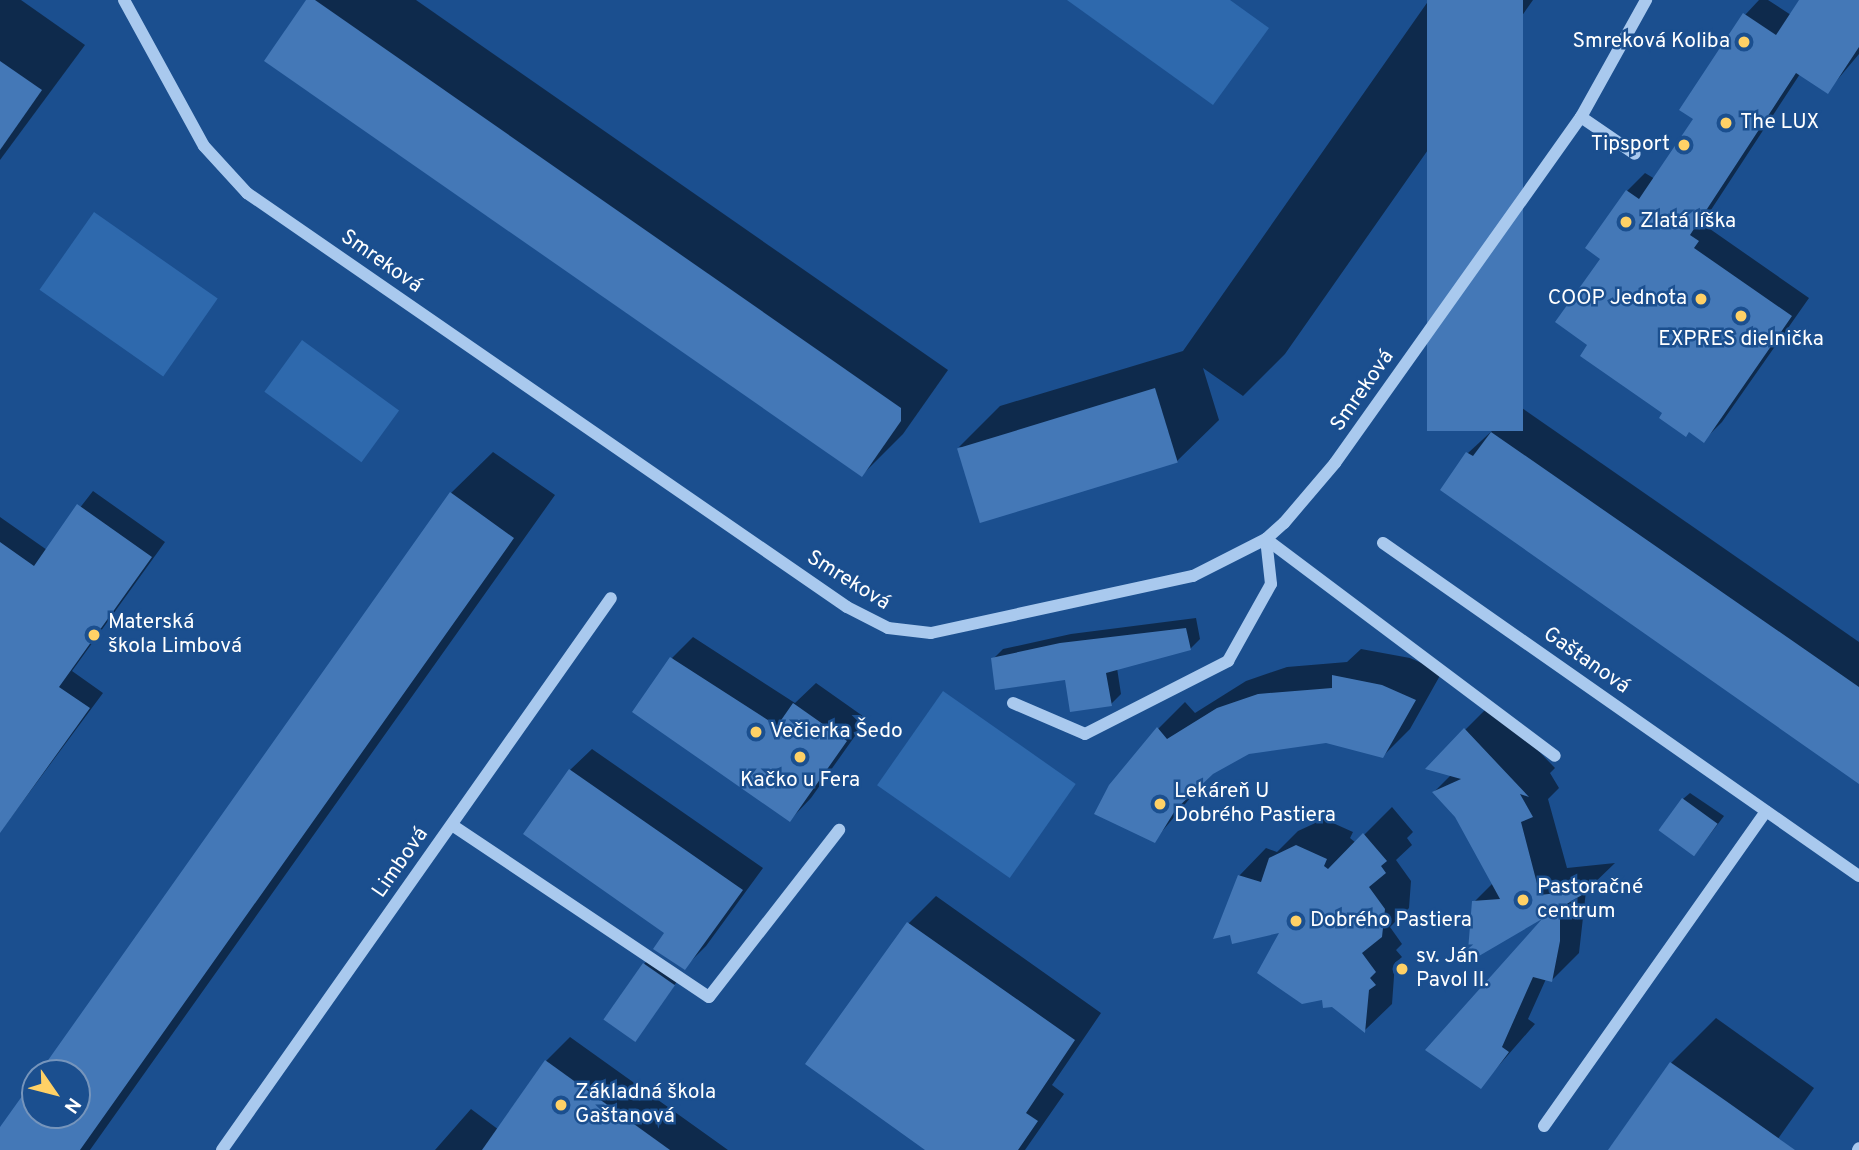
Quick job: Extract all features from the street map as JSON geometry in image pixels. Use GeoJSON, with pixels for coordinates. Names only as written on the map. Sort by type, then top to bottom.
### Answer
{"type":"FeatureCollection","features":[{"type":"Feature","properties":{"kind":"street","name":"Smreková"},"geometry":{"type":"LineString","coordinates":[[124,0],[204,146],[247,193],[816,586],[888,628],[931,633],[959,630],[1180,579],[1266,539],[1335,463],[1581,117],[1646,0]]}},
{"type":"Feature","properties":{"kind":"street"},"geometry":{"type":"LineString","coordinates":[[1581,117],[1635,154]]}},
{"type":"Feature","properties":{"kind":"street"},"geometry":{"type":"LineString","coordinates":[[1013,703],[1085,734],[1228,661],[1271,584],[1266,539]]}},
{"type":"Feature","properties":{"kind":"street"},"geometry":{"type":"LineString","coordinates":[[1266,539],[1555,756]]}},
{"type":"Feature","properties":{"kind":"street","name":"Gaštanová"},"geometry":{"type":"LineString","coordinates":[[1383,543],[1859,876]]}},
{"type":"Feature","properties":{"kind":"street","name":"Limbová"},"geometry":{"type":"LineString","coordinates":[[222,1150],[611,598]]}},
{"type":"Feature","properties":{"kind":"street"},"geometry":{"type":"LineString","coordinates":[[1545,1126],[1766,811]]}},
{"type":"Feature","properties":{"kind":"street"},"geometry":{"type":"LineString","coordinates":[[452,825],[709,997],[839,830]]}},
{"type":"Feature","properties":{"kind":"shaded area"},"geometry":{"type":"Polygon","coordinates":[[[1067,0],[1230,0],[1269,28],[1213,105],[1067,0]]]}},
{"type":"Feature","properties":{"kind":"shaded area"},"geometry":{"type":"Polygon","coordinates":[[[94,212],[218,299],[163,376],[40,290],[94,212]]]}},
{"type":"Feature","properties":{"kind":"shaded area"},"geometry":{"type":"Polygon","coordinates":[[[302,340],[399,411],[361,462],[264,392],[302,340]]]}},
{"type":"Feature","properties":{"kind":"shaded area"},"geometry":{"type":"Polygon","coordinates":[[[943,691],[1076,784],[1010,878],[877,785],[943,691]]]}},
{"type":"Feature","properties":{"kind":"building"},"geometry":{"type":"Polygon","coordinates":[[[306,0],[315,0],[901,408],[901,421],[862,477],[264,61],[306,0]]]}},
{"type":"Feature","properties":{"kind":"building"},"geometry":{"type":"Polygon","coordinates":[[[1427,0],[1523,0],[1523,431],[1427,431],[1427,0]]]}},
{"type":"Feature","properties":{"kind":"building"},"geometry":{"type":"Polygon","coordinates":[[[1799,0],[1859,0],[1859,47],[1828,94],[1796,73],[1690,235],[1699,241],[1694,248],[1792,316],[1704,443],[1689,432],[1686,437],[1659,418],[1662,413],[1580,356],[1587,345],[1555,322],[1600,259],[1585,248],[1626,190],[1639,199],[1693,119],[1679,110],[1743,13],[1776,35],[1799,0]]]}},
{"type":"Feature","properties":{"kind":"building"},"geometry":{"type":"Polygon","coordinates":[[[0,61],[42,90],[0,150],[0,61]]]}},
{"type":"Feature","properties":{"kind":"building"},"geometry":{"type":"Polygon","coordinates":[[[1155,388],[1178,463],[980,523],[957,449],[1155,388]]]}},
{"type":"Feature","properties":{"kind":"building"},"geometry":{"type":"Polygon","coordinates":[[[1491,432],[1859,687],[1859,784],[1440,490],[1466,452],[1473,456],[1491,432]]]}},
{"type":"Feature","properties":{"kind":"building"},"geometry":{"type":"Polygon","coordinates":[[[450,492],[514,538],[80,1150],[0,1150],[0,1127],[21,1098],[21,1129],[91,1129],[91,1059],[49,1059],[450,492]]]}},
{"type":"Feature","properties":{"kind":"building"},"geometry":{"type":"Polygon","coordinates":[[[77,504],[152,557],[59,687],[90,708],[0,833],[0,542],[34,566],[77,504]]]}},
{"type":"Feature","properties":{"kind":"building"},"geometry":{"type":"Polygon","coordinates":[[[1186,628],[1191,650],[1106,673],[1112,706],[1070,712],[1065,680],[995,690],[991,658],[1060,643],[1186,628]]]}},
{"type":"Feature","properties":{"kind":"building"},"geometry":{"type":"Polygon","coordinates":[[[670,657],[777,726],[793,703],[847,741],[790,822],[632,712],[670,657]]]}},
{"type":"Feature","properties":{"kind":"building"},"geometry":{"type":"Polygon","coordinates":[[[1332,675],[1382,685],[1416,700],[1383,758],[1326,743],[1249,754],[1213,774],[1176,809],[1155,843],[1094,814],[1109,785],[1157,727],[1167,739],[1217,708],[1258,694],[1332,688],[1332,675]]]}},
{"type":"Feature","properties":{"kind":"building","name":"Pastoračné centrum"},"geometry":{"type":"Polygon","coordinates":[[[1464,728],[1529,797],[1520,794],[1533,817],[1521,822],[1540,895],[1592,889],[1560,908],[1560,941],[1552,982],[1533,977],[1502,1047],[1509,1052],[1481,1089],[1425,1050],[1542,919],[1467,963],[1472,901],[1500,899],[1455,817],[1432,792],[1461,779],[1425,769],[1464,728]]]}},
{"type":"Feature","properties":{"kind":"building"},"geometry":{"type":"Polygon","coordinates":[[[569,769],[743,890],[685,970],[653,949],[664,933],[523,834],[569,769]]]}},
{"type":"Feature","properties":{"kind":"building"},"geometry":{"type":"Polygon","coordinates":[[[1682,798],[1718,824],[1694,856],[1658,830],[1682,798]]]}},
{"type":"Feature","properties":{"kind":"building","name":"Dobrého Pastiera"},"geometry":{"type":"Polygon","coordinates":[[[1363,833],[1387,861],[1381,866],[1386,873],[1369,887],[1385,909],[1382,937],[1362,953],[1376,972],[1370,978],[1376,985],[1369,990],[1365,1033],[1332,1007],[1323,1008],[1322,1000],[1302,1004],[1257,973],[1279,933],[1232,944],[1230,935],[1213,939],[1238,875],[1261,882],[1269,858],[1296,845],[1327,859],[1324,866],[1328,869],[1363,833]]]}},
{"type":"Feature","properties":{"kind":"building"},"geometry":{"type":"Polygon","coordinates":[[[907,922],[1075,1040],[1026,1113],[1038,1121],[1018,1150],[925,1150],[805,1064],[907,922]]]}},
{"type":"Feature","properties":{"kind":"building"},"geometry":{"type":"Polygon","coordinates":[[[643,963],[675,985],[635,1042],[603,1020],[643,963]]]}},
{"type":"Feature","properties":{"kind":"building","name":"Základná škola Gaštanová"},"geometry":{"type":"Polygon","coordinates":[[[545,1060],[670,1150],[482,1150],[545,1060]]]}},
{"type":"Feature","properties":{"kind":"building"},"geometry":{"type":"Polygon","coordinates":[[[1670,1062],[1726,1101],[1795,1150],[1608,1150],[1670,1062]]]}},
{"type":"Feature","properties":{"kind":"place","name":"Smreková Koliba"},"geometry":{"type":"Point","coordinates":[1744,42]}},
{"type":"Feature","properties":{"kind":"place","name":"The LUX"},"geometry":{"type":"Point","coordinates":[1726,123]}},
{"type":"Feature","properties":{"kind":"place","name":"Tipsport"},"geometry":{"type":"Point","coordinates":[1684,145]}},
{"type":"Feature","properties":{"kind":"place","name":"Zlatá líška"},"geometry":{"type":"Point","coordinates":[1626,222]}},
{"type":"Feature","properties":{"kind":"place","name":"COOP Jednota"},"geometry":{"type":"Point","coordinates":[1701,299]}},
{"type":"Feature","properties":{"kind":"place","name":"EXPRES dielnička"},"geometry":{"type":"Point","coordinates":[1741,316]}},
{"type":"Feature","properties":{"kind":"place","name":"Materská škola Limbová"},"geometry":{"type":"Point","coordinates":[94,635]}},
{"type":"Feature","properties":{"kind":"place","name":"Večierka Šedo"},"geometry":{"type":"Point","coordinates":[756,732]}},
{"type":"Feature","properties":{"kind":"place","name":"Kačko u Fera"},"geometry":{"type":"Point","coordinates":[800,757]}},
{"type":"Feature","properties":{"kind":"place","name":"Lekáreň U Dobrého Pastiera"},"geometry":{"type":"Point","coordinates":[1160,804]}},
{"type":"Feature","properties":{"kind":"place","name":"Pastoračné centrum"},"geometry":{"type":"Point","coordinates":[1523,900]}},
{"type":"Feature","properties":{"kind":"place","name":"Dobrého Pastiera"},"geometry":{"type":"Point","coordinates":[1296,921]}},
{"type":"Feature","properties":{"kind":"place","name":"sv. Ján Pavol II."},"geometry":{"type":"Point","coordinates":[1402,969]}},
{"type":"Feature","properties":{"kind":"place","name":"Základná škola Gaštanová"},"geometry":{"type":"Point","coordinates":[561,1105]}}]}
